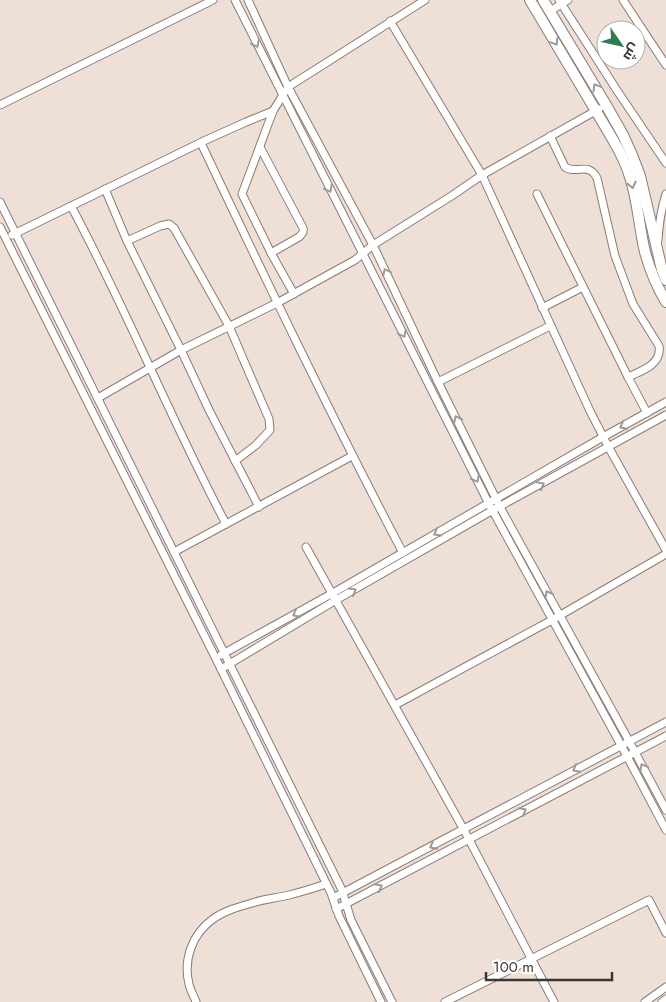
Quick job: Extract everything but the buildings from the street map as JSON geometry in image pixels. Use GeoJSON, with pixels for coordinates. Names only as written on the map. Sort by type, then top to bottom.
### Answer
{"type":"FeatureCollection","features":[{"type":"Feature","properties":{"kind":"street"},"geometry":{"type":"LineString","coordinates":[[0,105],[213,0]]}},
{"type":"Feature","properties":{"kind":"street"},"geometry":{"type":"LineString","coordinates":[[234,0],[489,504],[497,509],[560,615],[666,810]]}},
{"type":"Feature","properties":{"kind":"street"},"geometry":{"type":"LineString","coordinates":[[248,0],[288,86],[372,245],[496,499],[497,509],[552,620],[666,830]]}},
{"type":"Feature","properties":{"kind":"street"},"geometry":{"type":"LineString","coordinates":[[294,294],[242,194],[274,111],[288,86],[425,0]]}},
{"type":"Feature","properties":{"kind":"street"},"geometry":{"type":"LineString","coordinates":[[530,0],[622,157],[630,178],[652,273],[666,302]]}},
{"type":"Feature","properties":{"kind":"street"},"geometry":{"type":"LineString","coordinates":[[543,0],[606,105],[632,154],[640,176],[666,280]]}},
{"type":"Feature","properties":{"kind":"street"},"geometry":{"type":"LineString","coordinates":[[623,0],[666,65]]}},
{"type":"Feature","properties":{"kind":"street"},"geometry":{"type":"LineString","coordinates":[[550,11],[563,1],[618,92],[666,163]]}},
{"type":"Feature","properties":{"kind":"street"},"geometry":{"type":"LineString","coordinates":[[390,21],[482,176],[608,448],[666,550]]}},
{"type":"Feature","properties":{"kind":"street"},"geometry":{"type":"LineString","coordinates":[[98,398],[181,350],[277,303],[356,260],[372,245],[482,176],[606,105]]}},
{"type":"Feature","properties":{"kind":"street"},"geometry":{"type":"LineString","coordinates":[[6,238],[201,142],[274,111]]}},
{"type":"Feature","properties":{"kind":"street"},"geometry":{"type":"LineString","coordinates":[[550,136],[565,167],[572,170],[588,169],[595,174],[615,256],[632,304],[659,346],[660,351],[652,365],[628,377]]}},
{"type":"Feature","properties":{"kind":"street"},"geometry":{"type":"LineString","coordinates":[[201,142],[352,456],[403,553]]}},
{"type":"Feature","properties":{"kind":"street"},"geometry":{"type":"LineString","coordinates":[[260,147],[303,228],[303,233],[299,237],[271,252]]}},
{"type":"Feature","properties":{"kind":"street"},"geometry":{"type":"LineString","coordinates":[[105,189],[127,241],[209,410],[259,507]]}},
{"type":"Feature","properties":{"kind":"street"},"geometry":{"type":"LineString","coordinates":[[537,194],[647,413]]}},
{"type":"Feature","properties":{"kind":"street"},"geometry":{"type":"LineString","coordinates":[[659,258],[659,224],[666,194]]}},
{"type":"Feature","properties":{"kind":"street"},"geometry":{"type":"LineString","coordinates":[[0,202],[343,893],[351,920],[392,1002]]}},
{"type":"Feature","properties":{"kind":"street"},"geometry":{"type":"LineString","coordinates":[[71,206],[226,524]]}},
{"type":"Feature","properties":{"kind":"street"},"geometry":{"type":"LineString","coordinates":[[127,241],[160,226],[169,224],[174,228],[229,326],[269,419],[270,430],[256,446],[235,461]]}},
{"type":"Feature","properties":{"kind":"street"},"geometry":{"type":"LineString","coordinates":[[0,227],[221,669],[333,898],[336,909],[380,1002]]}},
{"type":"Feature","properties":{"kind":"street"},"geometry":{"type":"LineString","coordinates":[[542,308],[583,287]]}},
{"type":"Feature","properties":{"kind":"street"},"geometry":{"type":"LineString","coordinates":[[438,382],[550,326]]}},
{"type":"Feature","properties":{"kind":"street"},"geometry":{"type":"LineString","coordinates":[[215,657],[403,553],[666,402]]}},
{"type":"Feature","properties":{"kind":"street"},"geometry":{"type":"LineString","coordinates":[[221,669],[336,600],[666,415]]}},
{"type":"Feature","properties":{"kind":"street"},"geometry":{"type":"LineString","coordinates":[[161,550],[172,549],[226,524],[352,456]]}},
{"type":"Feature","properties":{"kind":"street"},"geometry":{"type":"LineString","coordinates":[[306,547],[469,839],[554,1002]]}},
{"type":"Feature","properties":{"kind":"street"},"geometry":{"type":"LineString","coordinates":[[395,705],[552,620],[666,554]]}},
{"type":"Feature","properties":{"kind":"street"},"geometry":{"type":"LineString","coordinates":[[333,898],[666,722]]}},
{"type":"Feature","properties":{"kind":"street"},"geometry":{"type":"LineString","coordinates":[[336,909],[666,736]]}},
{"type":"Feature","properties":{"kind":"street"},"geometry":{"type":"LineString","coordinates":[[196,1002],[189,984],[187,963],[194,942],[203,928],[212,919],[253,902],[289,895],[326,884]]}},
{"type":"Feature","properties":{"kind":"street"},"geometry":{"type":"LineString","coordinates":[[445,1002],[649,900],[666,933]]}},
{"type":"Feature","properties":{"kind":"street"},"geometry":{"type":"LineString","coordinates":[[644,1002],[666,987]]}},
{"type":"Feature","properties":{"kind":"street"},"geometry":{"type":"LineString","coordinates":[[662,1002],[666,999]]}}]}
